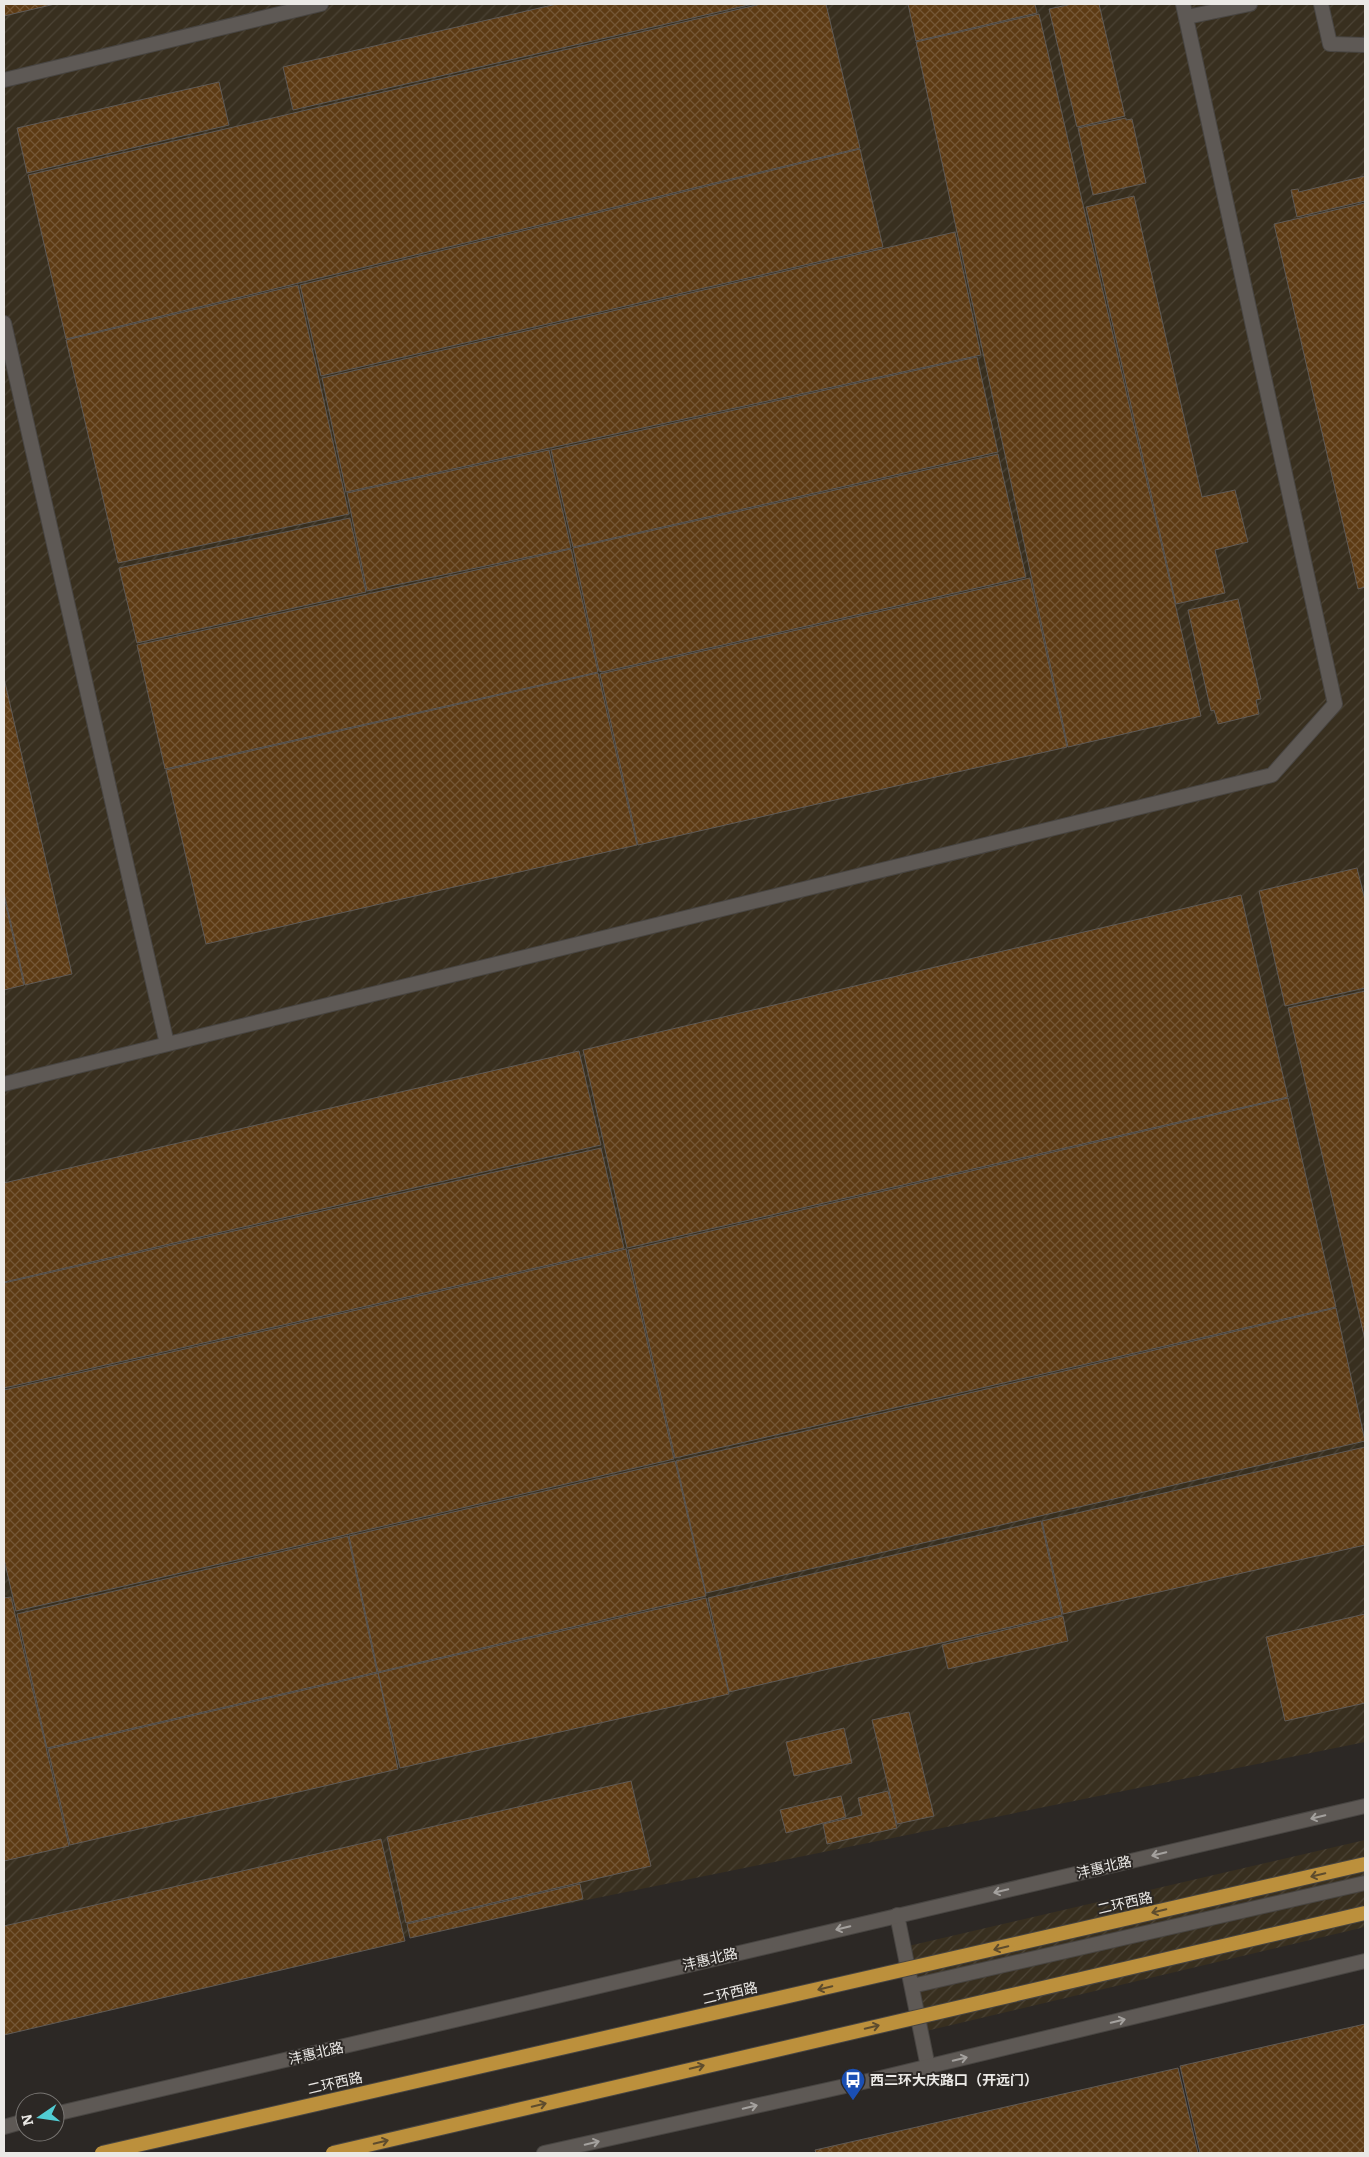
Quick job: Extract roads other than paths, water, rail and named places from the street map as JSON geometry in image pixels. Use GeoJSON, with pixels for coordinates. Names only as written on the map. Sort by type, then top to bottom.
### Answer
{"type":"FeatureCollection","features":[{"type":"Feature","properties":{"kind":"highway","name":"二环西路"},"geometry":{"type":"LineString","coordinates":[[102,2153],[1365,1864]]}},
{"type":"Feature","properties":{"kind":"highway"},"geometry":{"type":"LineString","coordinates":[[333,2153],[1365,1913]]}},
{"type":"Feature","properties":{"kind":"street"},"geometry":{"type":"LineString","coordinates":[[4,80],[321,4]]}},
{"type":"Feature","properties":{"kind":"street"},"geometry":{"type":"LineString","coordinates":[[4,1084],[1272,776],[1335,704],[1185,10],[1250,4]]}},
{"type":"Feature","properties":{"kind":"street"},"geometry":{"type":"LineString","coordinates":[[1321,4],[1330,44],[1365,45]]}},
{"type":"Feature","properties":{"kind":"street"},"geometry":{"type":"LineString","coordinates":[[4,323],[167,1044]]}},
{"type":"Feature","properties":{"kind":"street","name":"沣惠北路"},"geometry":{"type":"LineString","coordinates":[[65,2112],[1365,1806]]}},
{"type":"Feature","properties":{"kind":"street"},"geometry":{"type":"LineString","coordinates":[[912,1986],[1365,1883]]}},
{"type":"Feature","properties":{"kind":"street"},"geometry":{"type":"LineString","coordinates":[[897,1915],[928,2067]]}},
{"type":"Feature","properties":{"kind":"street"},"geometry":{"type":"LineString","coordinates":[[544,2153],[928,2067],[1365,1961]]}},
{"type":"Feature","properties":{"kind":"place","name":"西二环大庆路口（开远门）"},"geometry":{"type":"Point","coordinates":[853,2101]}}]}
